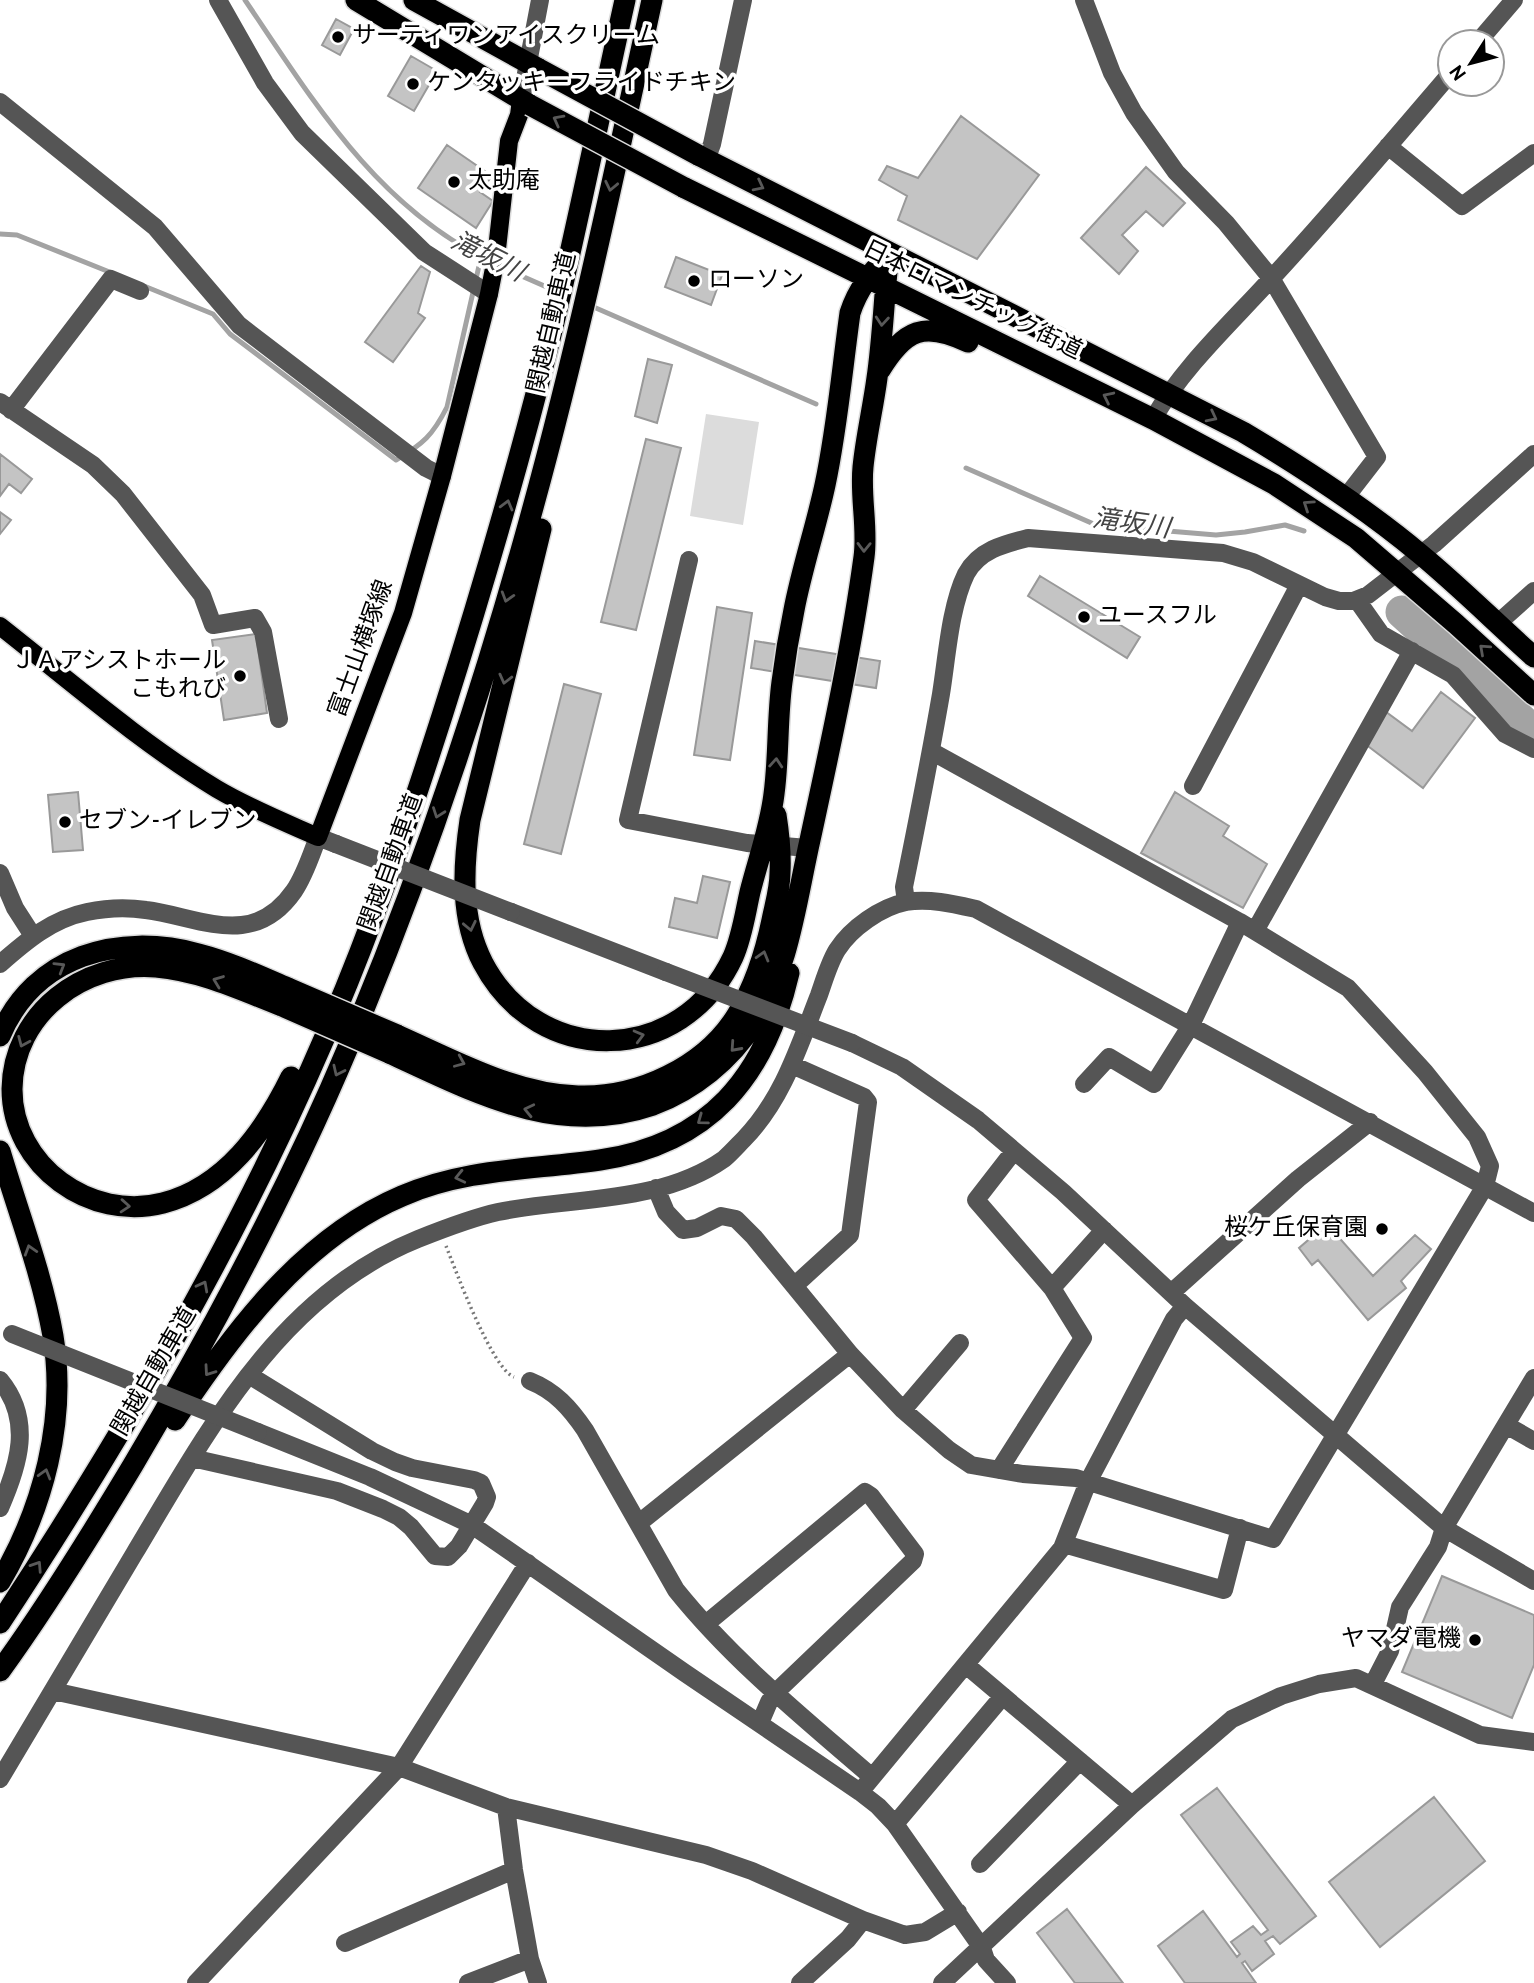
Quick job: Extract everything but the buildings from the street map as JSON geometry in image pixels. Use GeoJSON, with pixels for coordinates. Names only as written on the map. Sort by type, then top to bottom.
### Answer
{"type":"FeatureCollection","features":[{"type":"Feature","properties":{"kind":"highway","name":"日本ロマンチック街道"},"geometry":{"type":"LineString","coordinates":[[356,0],[525,102],[683,187],[1153,419],[1305,502],[1356,538],[1397,572],[1534,695]]}},
{"type":"Feature","properties":{"kind":"highway","name":"日本ロマンチック街道"},"geometry":{"type":"LineString","coordinates":[[414,0],[702,157],[1243,432],[1346,498],[1420,554],[1534,657]]}},
{"type":"Feature","properties":{"kind":"highway","name":"関越自動車道"},"geometry":{"type":"LineString","coordinates":[[0,1623],[76,1507],[203,1286],[274,1147],[324,1039],[373,917],[420,785],[505,515],[552,331],[625,0]]}},
{"type":"Feature","properties":{"kind":"highway","name":"関越自動車道"},"geometry":{"type":"LineString","coordinates":[[0,1671],[98,1523],[229,1295],[287,1180],[348,1049],[397,930],[452,773],[529,523],[575,348],[652,0]]}},
{"type":"Feature","properties":{"kind":"highway"},"geometry":{"type":"LineString","coordinates":[[15,1650],[57,1597],[239,1330],[292,1273],[344,1230],[400,1197],[433,1184],[468,1175],[628,1155],[657,1146],[682,1134],[724,1103],[759,1058],[783,1000],[808,848],[841,698],[864,553],[863,469],[878,375],[876,283],[889,253]]}},
{"type":"Feature","properties":{"kind":"highway"},"geometry":{"type":"LineString","coordinates":[[393,1044],[546,1093],[601,1096],[629,1091],[680,1068],[719,1037],[736,1016],[761,964],[780,876],[772,845],[782,685],[794,610],[826,484],[850,313],[855,296],[876,283]]}},
{"type":"Feature","properties":{"kind":"highway"},"geometry":{"type":"LineString","coordinates":[[878,375],[898,345],[917,332],[933,329],[946,332],[1045,377],[1074,380]]}},
{"type":"Feature","properties":{"kind":"highway"},"geometry":{"type":"LineString","coordinates":[[575,348],[553,472],[525,601],[470,820],[465,853],[465,883],[472,938],[496,985],[513,1004],[533,1020],[555,1032],[580,1040],[603,1041],[629,1039],[653,1033],[693,1008],[723,975],[734,956],[772,845]]}},
{"type":"Feature","properties":{"kind":"highway"},"geometry":{"type":"LineString","coordinates":[[286,997],[208,977],[154,967],[105,972],[84,979],[45,1007],[32,1023],[21,1044],[12,1089],[21,1132],[32,1153],[45,1170],[81,1196],[103,1203],[138,1207],[173,1200],[194,1190],[216,1177],[248,1145],[271,1115],[307,1043],[463,649]]}},
{"type":"Feature","properties":{"kind":"highway"},"geometry":{"type":"LineString","coordinates":[[0,1036],[17,1005],[46,976],[78,957],[123,946],[148,945],[224,961],[286,997],[393,1044],[485,1096],[537,1112],[577,1116],[627,1112],[677,1095],[697,1082],[728,1055],[754,1023],[778,972],[797,909]]}},
{"type":"Feature","properties":{"kind":"highway"},"geometry":{"type":"LineString","coordinates":[[0,1151],[45,1300],[53,1338],[55,1380],[54,1421],[47,1470],[23,1535],[0,1582]]}},
{"type":"Feature","properties":{"kind":"main road","name":"富士山横塚線"},"geometry":{"type":"LineString","coordinates":[[318,837],[403,613],[442,476],[489,294],[509,141],[525,102]]}},
{"type":"Feature","properties":{"kind":"main road"},"geometry":{"type":"LineString","coordinates":[[0,626],[152,745],[218,790],[318,837]]}},
{"type":"Feature","properties":{"kind":"street"},"geometry":{"type":"LineString","coordinates":[[218,0],[265,83],[302,133],[424,252],[489,294]]}},
{"type":"Feature","properties":{"kind":"street"},"geometry":{"type":"LineString","coordinates":[[525,102],[533,67],[540,0]]}},
{"type":"Feature","properties":{"kind":"street"},"geometry":{"type":"LineString","coordinates":[[702,157],[712,144],[743,0]]}},
{"type":"Feature","properties":{"kind":"street"},"geometry":{"type":"LineString","coordinates":[[1084,0],[1112,73],[1134,113],[1176,172],[1226,223],[1272,278],[1377,457],[1346,498]]}},
{"type":"Feature","properties":{"kind":"street"},"geometry":{"type":"LineString","coordinates":[[1490,28],[1514,0]]}},
{"type":"Feature","properties":{"kind":"street"},"geometry":{"type":"LineString","coordinates":[[1153,419],[1167,394],[1186,370],[1272,278],[1436,90]]}},
{"type":"Feature","properties":{"kind":"street"},"geometry":{"type":"LineString","coordinates":[[0,102],[155,227],[239,325],[426,468],[442,476]]}},
{"type":"Feature","properties":{"kind":"street"},"geometry":{"type":"LineString","coordinates":[[1388,146],[1462,206],[1534,153]]}},
{"type":"Feature","properties":{"kind":"street"},"geometry":{"type":"LineString","coordinates":[[140,291],[111,279],[6,406],[93,465],[123,494],[202,595],[213,625],[255,618],[263,632],[279,719]]}},
{"type":"Feature","properties":{"kind":"street"},"geometry":{"type":"LineString","coordinates":[[906,902],[904,887],[956,604],[967,573],[982,555],[1000,544],[1028,538],[1223,553],[1253,562],[1339,601],[1357,600],[1420,554],[1534,454]]}},
{"type":"Feature","properties":{"kind":"street"},"geometry":{"type":"LineString","coordinates":[[689,560],[628,820],[772,845],[808,848]]}},
{"type":"Feature","properties":{"kind":"street"},"geometry":{"type":"LineString","coordinates":[[1194,786],[1299,584]]}},
{"type":"Feature","properties":{"kind":"street"},"geometry":{"type":"LineString","coordinates":[[1497,624],[1534,592]]}},
{"type":"Feature","properties":{"kind":"street"},"geometry":{"type":"LineString","coordinates":[[1357,600],[1381,634],[1453,676],[1505,734],[1534,749]]}},
{"type":"Feature","properties":{"kind":"street"},"geometry":{"type":"LineString","coordinates":[[1084,1084],[1109,1057],[1154,1084],[1412,652]]}},
{"type":"Feature","properties":{"kind":"street"},"geometry":{"type":"LineString","coordinates":[[656,1188],[666,1212],[683,1230],[697,1228],[721,1216],[736,1219],[754,1237],[850,1354],[903,1410],[940,1443],[971,1465],[1076,1478],[1273,1539],[1485,1186],[1490,1166],[1486,1154],[1477,1137],[1425,1072],[1348,988],[1248,926],[931,751]]}},
{"type":"Feature","properties":{"kind":"street"},"geometry":{"type":"LineString","coordinates":[[0,964],[51,924],[68,917],[103,910],[146,910],[207,925],[233,927],[258,920],[284,903],[294,891],[303,876],[318,837],[852,1043],[902,1067],[978,1120],[1104,1230],[1185,1306],[1444,1528],[1534,1581]]}},
{"type":"Feature","properties":{"kind":"street"},"geometry":{"type":"LineString","coordinates":[[1,875],[15,908],[33,936]]}},
{"type":"Feature","properties":{"kind":"street"},"geometry":{"type":"LineString","coordinates":[[0,1779],[192,1458],[248,1374],[281,1334],[318,1300],[385,1254],[440,1231],[496,1212],[656,1188],[688,1178],[725,1158],[769,1108],[792,1065],[836,951],[850,934],[867,921],[906,902],[945,902],[976,909],[1534,1213]]}},
{"type":"Feature","properties":{"kind":"street"},"geometry":{"type":"LineString","coordinates":[[792,1065],[864,1097],[867,1102],[850,1235],[794,1286]]}},
{"type":"Feature","properties":{"kind":"street"},"geometry":{"type":"LineString","coordinates":[[1171,1293],[1298,1179],[1370,1122]]}},
{"type":"Feature","properties":{"kind":"street"},"geometry":{"type":"LineString","coordinates":[[999,1470],[1083,1338],[1052,1288],[976,1200],[1014,1151]]}},
{"type":"Feature","properties":{"kind":"street"},"geometry":{"type":"LineString","coordinates":[[1052,1288],[1104,1230]]}},
{"type":"Feature","properties":{"kind":"street"},"geometry":{"type":"LineString","coordinates":[[860,1792],[1064,1544],[1087,1482],[1174,1318],[1185,1306]]}},
{"type":"Feature","properties":{"kind":"street"},"geometry":{"type":"LineString","coordinates":[[6,1331],[370,1477],[472,1525],[878,1806],[895,1824],[958,1912],[982,1948],[986,1960],[1007,1983]]}},
{"type":"Feature","properties":{"kind":"street"},"geometry":{"type":"LineString","coordinates":[[903,1410],[960,1343]]}},
{"type":"Feature","properties":{"kind":"street"},"geometry":{"type":"LineString","coordinates":[[639,1523],[850,1354]]}},
{"type":"Feature","properties":{"kind":"street"},"geometry":{"type":"LineString","coordinates":[[192,1458],[337,1490],[383,1509],[405,1522],[435,1556],[441,1558],[455,1552],[487,1497],[481,1483],[395,1462],[372,1451],[248,1374]]}},
{"type":"Feature","properties":{"kind":"street"},"geometry":{"type":"LineString","coordinates":[[1373,1684],[1390,1651],[1400,1607],[1438,1547],[1444,1528],[1534,1378]]}},
{"type":"Feature","properties":{"kind":"street"},"geometry":{"type":"LineString","coordinates":[[0,1380],[12,1396],[20,1422],[15,1465],[0,1508]]}},
{"type":"Feature","properties":{"kind":"street"},"geometry":{"type":"LineString","coordinates":[[530,1381],[546,1387],[571,1409],[676,1590],[707,1626],[775,1693],[872,1777]]}},
{"type":"Feature","properties":{"kind":"street"},"geometry":{"type":"LineString","coordinates":[[1506,1425],[1534,1441]]}},
{"type":"Feature","properties":{"kind":"street"},"geometry":{"type":"LineString","coordinates":[[707,1626],[713,1618],[864,1492],[871,1496],[915,1554],[913,1561],[775,1693],[760,1723]]}},
{"type":"Feature","properties":{"kind":"street"},"geometry":{"type":"LineString","coordinates":[[1064,1544],[1224,1590],[1240,1528]]}},
{"type":"Feature","properties":{"kind":"street"},"geometry":{"type":"LineString","coordinates":[[196,1983],[399,1767],[528,1563]]}},
{"type":"Feature","properties":{"kind":"street"},"geometry":{"type":"LineString","coordinates":[[966,1665],[1132,1805]]}},
{"type":"Feature","properties":{"kind":"street"},"geometry":{"type":"LineString","coordinates":[[942,1983],[1132,1805],[1232,1718],[1281,1696],[1319,1684],[1356,1678],[1480,1735],[1534,1742]]}},
{"type":"Feature","properties":{"kind":"street"},"geometry":{"type":"LineString","coordinates":[[53,1691],[399,1767],[506,1807],[706,1855],[792,1887],[863,1920],[905,1935],[925,1932],[958,1912]]}},
{"type":"Feature","properties":{"kind":"street"},"geometry":{"type":"LineString","coordinates":[[895,1824],[1003,1696]]}},
{"type":"Feature","properties":{"kind":"street"},"geometry":{"type":"LineString","coordinates":[[980,1864],[1080,1761]]}},
{"type":"Feature","properties":{"kind":"street"},"geometry":{"type":"LineString","coordinates":[[506,1807],[530,1959],[538,1983]]}},
{"type":"Feature","properties":{"kind":"street"},"geometry":{"type":"LineString","coordinates":[[345,1943],[514,1870]]}},
{"type":"Feature","properties":{"kind":"street"},"geometry":{"type":"LineString","coordinates":[[800,1983],[848,1939],[863,1920]]}},
{"type":"Feature","properties":{"kind":"street"},"geometry":{"type":"LineString","coordinates":[[468,1983],[530,1959]]}},
{"type":"Feature","properties":{"kind":"path"},"geometry":{"type":"LineString","coordinates":[[440,1231],[473,1312],[496,1358],[508,1374],[530,1381]]}},
{"type":"Feature","properties":{"kind":"shaded area"},"geometry":{"type":"Polygon","coordinates":[[[706,414],[759,422],[743,525],[690,516],[706,414]]]}},
{"type":"Feature","properties":{"kind":"waterway","name":"滝坂川"},"geometry":{"type":"LineString","coordinates":[[245,0],[323,113],[381,181],[414,212],[450,239],[491,262]]}},
{"type":"Feature","properties":{"kind":"waterway"},"geometry":{"type":"LineString","coordinates":[[0,234],[17,235],[112,273]]}},
{"type":"Feature","properties":{"kind":"waterway"},"geometry":{"type":"LineString","coordinates":[[144,286],[213,314],[230,334],[396,460],[426,438],[447,407],[481,257]]}},
{"type":"Feature","properties":{"kind":"waterway","name":"滝坂川"},"geometry":{"type":"LineString","coordinates":[[499,266],[558,292]]}},
{"type":"Feature","properties":{"kind":"waterway","name":"滝坂川"},"geometry":{"type":"LineString","coordinates":[[589,305],[816,404]]}},
{"type":"Feature","properties":{"kind":"waterway","name":"滝坂川"},"geometry":{"type":"LineString","coordinates":[[966,468],[1096,525],[1216,535],[1285,525],[1304,531]]}},
{"type":"Feature","properties":{"kind":"waterway","name":"滝坂川"},"geometry":{"type":"LineString","coordinates":[[1402,612],[1534,732]]}},
{"type":"Feature","properties":{"kind":"place","name":"サーティワンアイスクリーム"},"geometry":{"type":"Point","coordinates":[338,37]}},
{"type":"Feature","properties":{"kind":"place","name":"ケンタッキーフライドチキン"},"geometry":{"type":"Point","coordinates":[413,84]}},
{"type":"Feature","properties":{"kind":"place","name":"太助庵"},"geometry":{"type":"Point","coordinates":[454,182]}},
{"type":"Feature","properties":{"kind":"place","name":"ローソン"},"geometry":{"type":"Point","coordinates":[694,281]}},
{"type":"Feature","properties":{"kind":"place","name":"ユースフル"},"geometry":{"type":"Point","coordinates":[1084,617]}},
{"type":"Feature","properties":{"kind":"place","name":"ＪＡアシストホール こもれび"},"geometry":{"type":"Point","coordinates":[240,676]}},
{"type":"Feature","properties":{"kind":"place","name":"セブン-イレブン"},"geometry":{"type":"Point","coordinates":[65,822]}},
{"type":"Feature","properties":{"kind":"place","name":"桜ケ丘保育園"},"geometry":{"type":"Point","coordinates":[1382,1229]}},
{"type":"Feature","properties":{"kind":"place","name":"ヤマダ電機"},"geometry":{"type":"Point","coordinates":[1475,1640]}}]}
